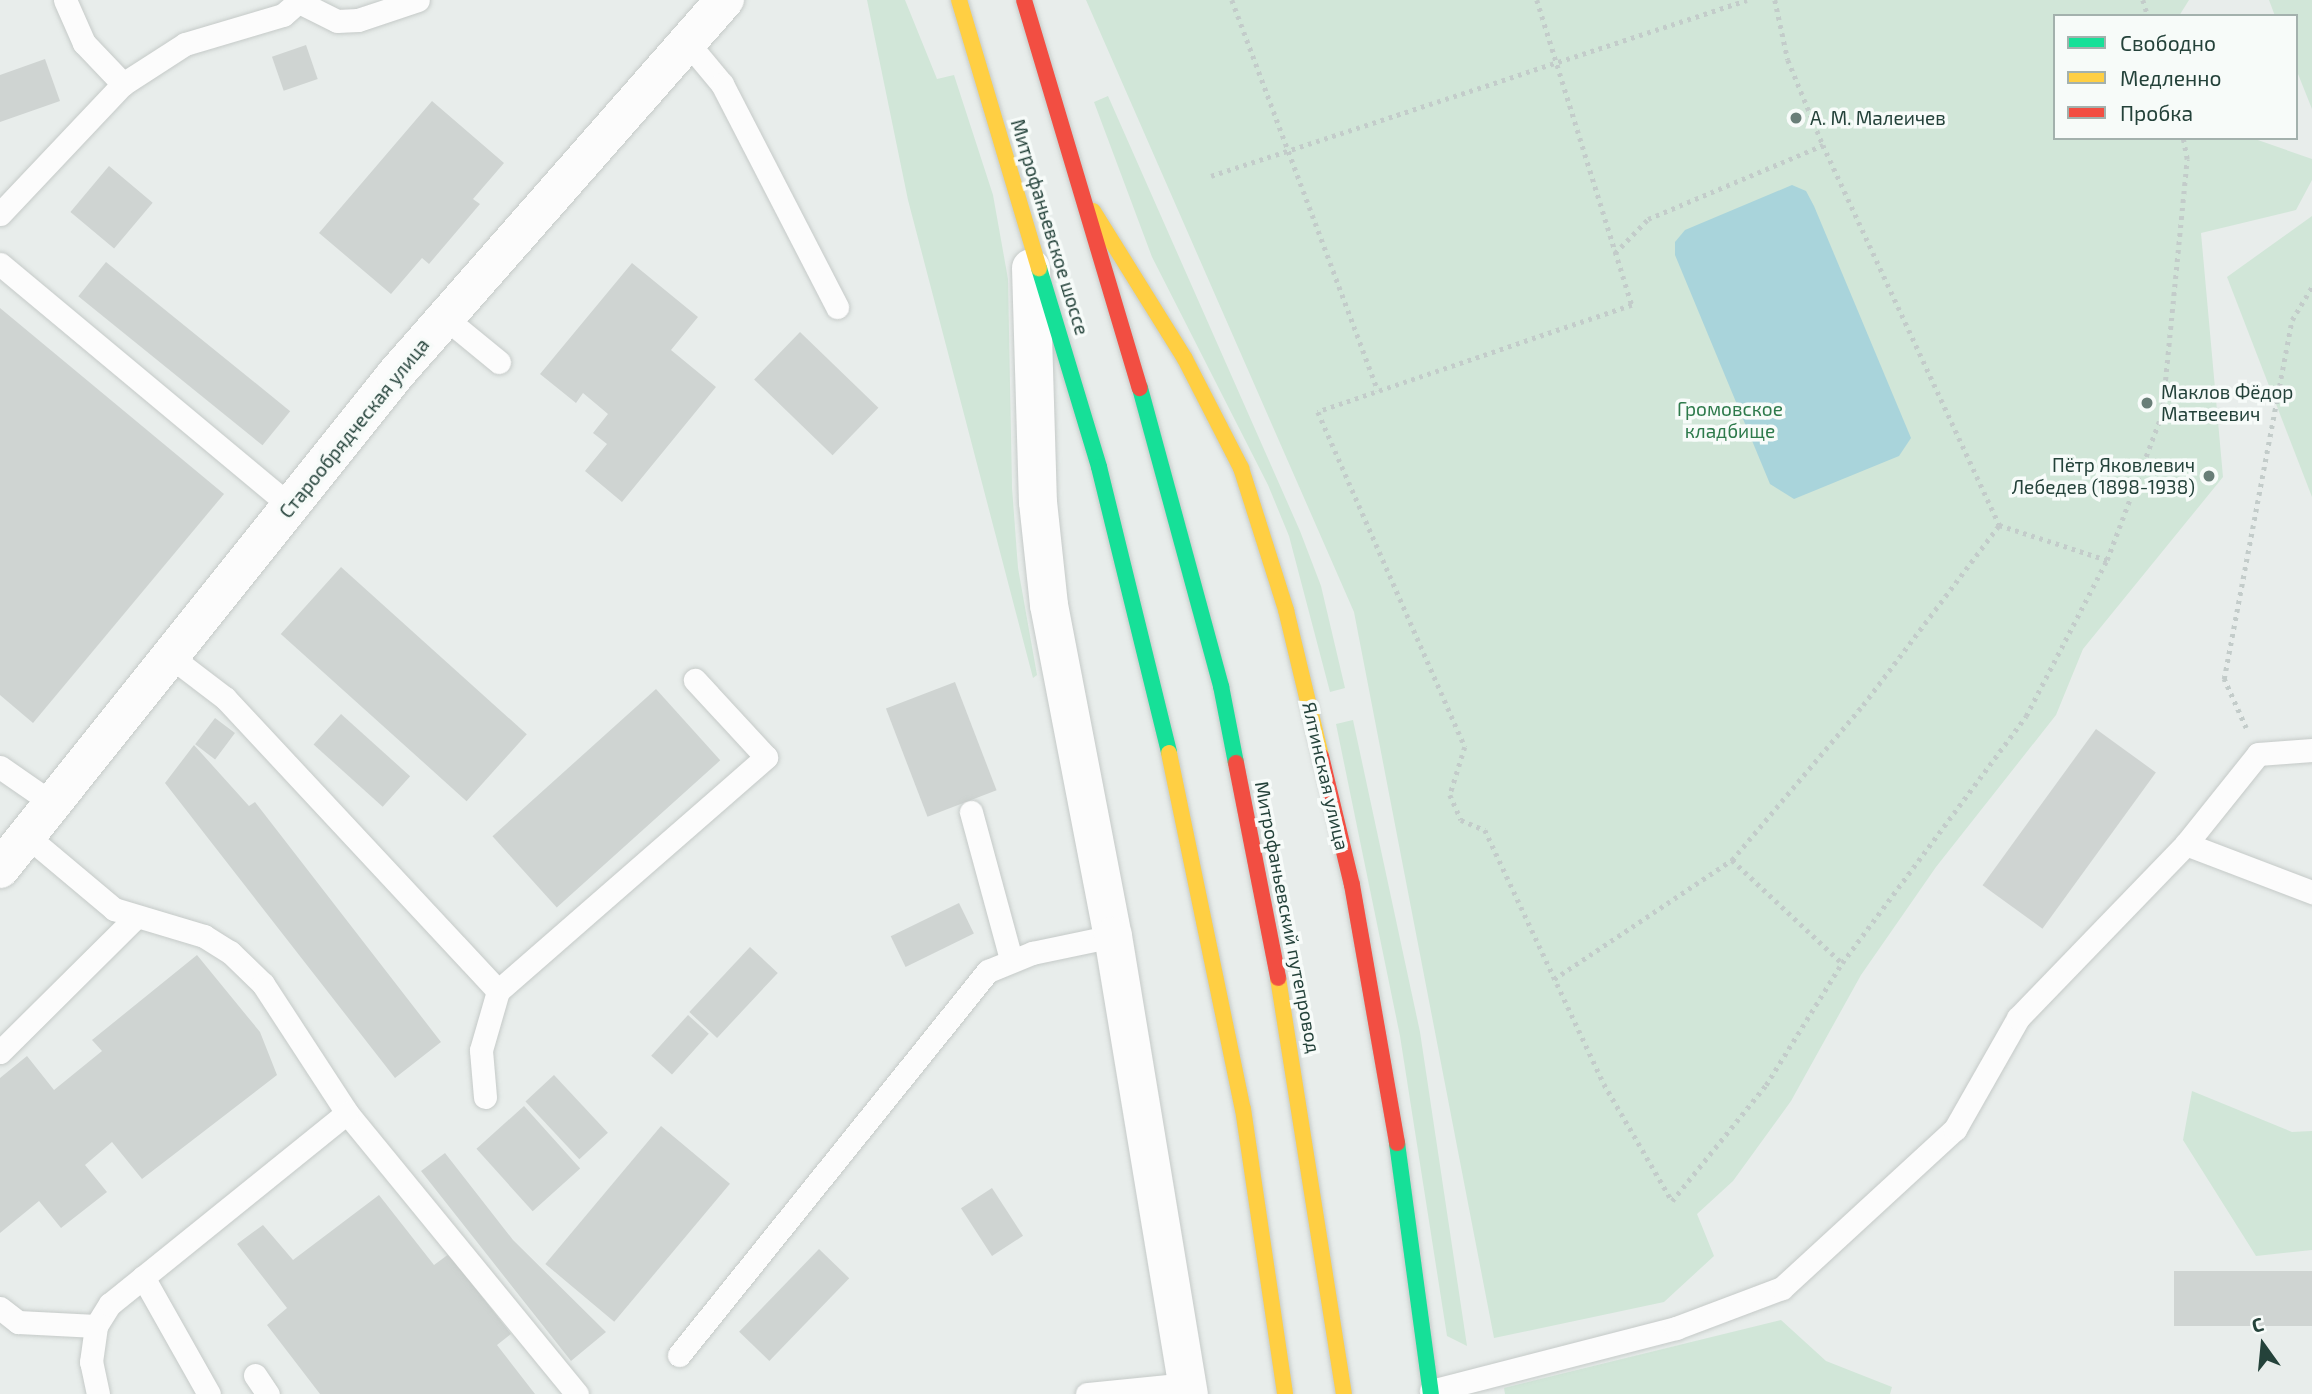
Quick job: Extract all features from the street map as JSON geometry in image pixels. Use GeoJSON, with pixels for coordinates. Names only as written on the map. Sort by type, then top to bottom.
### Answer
{"type":"FeatureCollection","features":[{"type":"Feature","properties":{"kind":"main road","name":"Митрофаньевское шоссе"},"geometry":{"type":"LineString","coordinates":[[959,0],[1099,467],[1161,716],[1243,1109],[1285,1394]]}},
{"type":"Feature","properties":{"kind":"main road"},"geometry":{"type":"LineString","coordinates":[[1024,0],[1087,202]]}},
{"type":"Feature","properties":{"kind":"main road","name":"Митрофаньевский путепровод"},"geometry":{"type":"LineString","coordinates":[[1087,202],[1160,454],[1221,686],[1262,889],[1319,1207],[1344,1394]]}},
{"type":"Feature","properties":{"kind":"main road","name":"Ялтинская улица"},"geometry":{"type":"LineString","coordinates":[[1087,202],[1185,359],[1241,468],[1286,610],[1352,885],[1406,1196],[1431,1393]]}},
{"type":"Feature","properties":{"kind":"street","name":"Старообрядческая улица"},"geometry":{"type":"LineString","coordinates":[[0,869],[444,317],[725,0]]}},
{"type":"Feature","properties":{"kind":"street"},"geometry":{"type":"LineString","coordinates":[[1029,227],[1038,381],[1038,502],[1049,605],[1114,936],[1188,1389]]}},
{"type":"Feature","properties":{"kind":"lane"},"geometry":{"type":"LineString","coordinates":[[65,0],[84,43],[123,84]]}},
{"type":"Feature","properties":{"kind":"lane"},"geometry":{"type":"LineString","coordinates":[[2,208],[123,84],[185,44],[282,15],[300,1],[337,21],[358,20],[418,0]]}},
{"type":"Feature","properties":{"kind":"lane"},"geometry":{"type":"LineString","coordinates":[[687,41],[722,84],[837,307]]}},
{"type":"Feature","properties":{"kind":"lane"},"geometry":{"type":"LineString","coordinates":[[0,264],[290,506]]}},
{"type":"Feature","properties":{"kind":"lane"},"geometry":{"type":"LineString","coordinates":[[444,317],[499,362]]}},
{"type":"Feature","properties":{"kind":"lane"},"geometry":{"type":"LineString","coordinates":[[170,656],[225,698],[498,991]]}},
{"type":"Feature","properties":{"kind":"lane"},"geometry":{"type":"LineString","coordinates":[[485,1097],[481,1050],[498,991],[766,757],[695,680]]}},
{"type":"Feature","properties":{"kind":"lane"},"geometry":{"type":"LineString","coordinates":[[1431,1393],[1676,1328],[1782,1288],[1955,1129],[2018,1018],[2186,844],[2258,754],[2312,750]]}},
{"type":"Feature","properties":{"kind":"lane"},"geometry":{"type":"LineString","coordinates":[[0,766],[52,803]]}},
{"type":"Feature","properties":{"kind":"lane"},"geometry":{"type":"LineString","coordinates":[[971,812],[1011,959]]}},
{"type":"Feature","properties":{"kind":"lane"},"geometry":{"type":"LineString","coordinates":[[27,836],[134,919],[204,936],[230,952],[287,1016],[347,1113],[577,1394]]}},
{"type":"Feature","properties":{"kind":"lane"},"geometry":{"type":"LineString","coordinates":[[2186,844],[2312,892]]}},
{"type":"Feature","properties":{"kind":"lane"},"geometry":{"type":"LineString","coordinates":[[0,1052],[134,919]]}},
{"type":"Feature","properties":{"kind":"lane"},"geometry":{"type":"LineString","coordinates":[[679,1355],[989,971],[1011,959],[1114,936]]}},
{"type":"Feature","properties":{"kind":"lane"},"geometry":{"type":"LineString","coordinates":[[98,1394],[91,1362],[96,1326],[110,1304],[347,1113]]}},
{"type":"Feature","properties":{"kind":"lane"},"geometry":{"type":"LineString","coordinates":[[143,1277],[204,1392]]}},
{"type":"Feature","properties":{"kind":"lane"},"geometry":{"type":"LineString","coordinates":[[0,1308],[18,1322],[96,1326]]}},
{"type":"Feature","properties":{"kind":"lane"},"geometry":{"type":"LineString","coordinates":[[255,1375],[268,1394]]}},
{"type":"Feature","properties":{"kind":"lane"},"geometry":{"type":"LineString","coordinates":[[1087,1394],[1188,1389]]}},
{"type":"Feature","properties":{"kind":"path"},"geometry":{"type":"LineString","coordinates":[[1232,0],[1285,153],[1378,391]]}},
{"type":"Feature","properties":{"kind":"path"},"geometry":{"type":"LineString","coordinates":[[1537,0],[1632,305],[1318,412],[1465,747],[1450,795],[1461,820],[1485,830],[1604,1084],[1672,1201],[1766,1085],[1842,963],[2026,716],[2107,560],[2162,414],[2187,159],[2183,140]]}},
{"type":"Feature","properties":{"kind":"path"},"geometry":{"type":"LineString","coordinates":[[1211,176],[1747,0]]}},
{"type":"Feature","properties":{"kind":"path"},"geometry":{"type":"LineString","coordinates":[[1775,0],[1788,60],[1823,145],[1999,525],[2107,560]]}},
{"type":"Feature","properties":{"kind":"path"},"geometry":{"type":"LineString","coordinates":[[1615,253],[1648,219],[1823,145]]}},
{"type":"Feature","properties":{"kind":"path"},"geometry":{"type":"LineString","coordinates":[[2258,754],[2224,679],[2292,320],[2312,287]]}},
{"type":"Feature","properties":{"kind":"path"},"geometry":{"type":"LineString","coordinates":[[1554,979],[1732,860],[1863,705],[1999,525]]}},
{"type":"Feature","properties":{"kind":"path"},"geometry":{"type":"LineString","coordinates":[[1732,860],[1842,963]]}},
{"type":"Feature","properties":{"kind":"green space"},"geometry":{"type":"Polygon","coordinates":[[[867,0],[905,0],[937,79],[954,75],[993,195],[1008,279],[1012,488],[1018,568],[1037,675],[1033,678],[908,200],[867,0]]]}},
{"type":"Feature","properties":{"kind":"green space","name":"Громовское кладбище"},"geometry":{"type":"Polygon","coordinates":[[[1086,0],[2189,0],[2180,14],[2053,14],[2053,140],[2258,140],[2312,159],[2312,180],[2296,210],[2201,233],[2223,477],[2083,649],[2056,715],[1936,867],[1861,975],[1791,1101],[1733,1181],[1697,1214],[1714,1256],[1664,1302],[1494,1338],[1354,612],[1086,0]]]}},
{"type":"Feature","properties":{"kind":"green space"},"geometry":{"type":"Polygon","coordinates":[[[2269,0],[2312,0],[2312,109],[2298,74],[2298,14],[2274,14],[2269,0]]]}},
{"type":"Feature","properties":{"kind":"green space"},"geometry":{"type":"Polygon","coordinates":[[[1108,96],[1300,531],[1321,586],[1345,688],[1330,692],[1289,536],[1268,485],[1152,257],[1094,102],[1108,96]]]}},
{"type":"Feature","properties":{"kind":"green space"},"geometry":{"type":"Polygon","coordinates":[[[2312,216],[2312,497],[2227,277],[2312,216]]]}},
{"type":"Feature","properties":{"kind":"green space"},"geometry":{"type":"Polygon","coordinates":[[[1353,720],[1420,1032],[1467,1346],[1447,1336],[1400,1036],[1336,724],[1353,720]]]}},
{"type":"Feature","properties":{"kind":"green space"},"geometry":{"type":"Polygon","coordinates":[[[2192,1091],[2292,1132],[2312,1131],[2312,1250],[2256,1256],[2183,1140],[2192,1091]]]}},
{"type":"Feature","properties":{"kind":"green space"},"geometry":{"type":"Polygon","coordinates":[[[1781,1320],[1826,1361],[1892,1387],[1890,1394],[1505,1394],[1504,1388],[1781,1320]]]}},
{"type":"Feature","properties":{"kind":"water"},"geometry":{"type":"Polygon","coordinates":[[[1792,185],[1806,191],[1814,206],[1911,438],[1899,456],[1794,499],[1770,484],[1675,255],[1675,242],[1685,230],[1792,185]]]}},
{"type":"Feature","properties":{"kind":"building"},"geometry":{"type":"Polygon","coordinates":[[[306,45],[318,79],[284,91],[272,57],[306,45]]]}},
{"type":"Feature","properties":{"kind":"building"},"geometry":{"type":"Polygon","coordinates":[[[45,59],[60,101],[0,122],[0,75],[45,59]]]}},
{"type":"Feature","properties":{"kind":"building"},"geometry":{"type":"Polygon","coordinates":[[[432,101],[504,163],[473,199],[480,204],[429,264],[422,258],[391,294],[319,233],[432,101]]]}},
{"type":"Feature","properties":{"kind":"building"},"geometry":{"type":"Polygon","coordinates":[[[109,166],[153,203],[114,249],[70,212],[109,166]]]}},
{"type":"Feature","properties":{"kind":"building"},"geometry":{"type":"Polygon","coordinates":[[[106,262],[290,411],[262,445],[78,296],[106,262]]]}},
{"type":"Feature","properties":{"kind":"building"},"geometry":{"type":"Polygon","coordinates":[[[632,263],[698,317],[671,350],[716,387],[622,502],[585,471],[607,444],[593,433],[608,414],[583,393],[576,403],[540,374],[632,263]]]}},
{"type":"Feature","properties":{"kind":"building"},"geometry":{"type":"Polygon","coordinates":[[[0,308],[224,494],[33,723],[0,695],[0,308]]]}},
{"type":"Feature","properties":{"kind":"building"},"geometry":{"type":"Polygon","coordinates":[[[800,332],[878,408],[833,455],[754,379],[800,332]]]}},
{"type":"Feature","properties":{"kind":"building"},"geometry":{"type":"Polygon","coordinates":[[[341,567],[527,734],[467,801],[281,634],[341,567]]]}},
{"type":"Feature","properties":{"kind":"building"},"geometry":{"type":"Polygon","coordinates":[[[955,682],[997,790],[927,817],[886,709],[955,682]]]}},
{"type":"Feature","properties":{"kind":"building"},"geometry":{"type":"Polygon","coordinates":[[[656,689],[720,760],[557,908],[493,836],[656,689]]]}},
{"type":"Feature","properties":{"kind":"building"},"geometry":{"type":"Polygon","coordinates":[[[341,714],[410,776],[383,807],[314,744],[341,714]]]}},
{"type":"Feature","properties":{"kind":"building"},"geometry":{"type":"Polygon","coordinates":[[[215,718],[235,733],[215,759],[195,744],[215,718]]]}},
{"type":"Feature","properties":{"kind":"building"},"geometry":{"type":"Polygon","coordinates":[[[2096,729],[2156,772],[2042,929],[1983,885],[2096,729]]]}},
{"type":"Feature","properties":{"kind":"building"},"geometry":{"type":"Polygon","coordinates":[[[194,745],[249,806],[255,802],[441,1042],[395,1078],[165,783],[194,745]]]}},
{"type":"Feature","properties":{"kind":"building"},"geometry":{"type":"Polygon","coordinates":[[[959,903],[974,934],[906,967],[891,936],[959,903]]]}},
{"type":"Feature","properties":{"kind":"building"},"geometry":{"type":"Polygon","coordinates":[[[750,947],[778,973],[717,1038],[689,1012],[750,947]]]}},
{"type":"Feature","properties":{"kind":"building"},"geometry":{"type":"Polygon","coordinates":[[[197,955],[260,1032],[277,1075],[142,1179],[112,1142],[85,1165],[107,1192],[61,1228],[39,1201],[0,1233],[0,1078],[27,1056],[54,1090],[102,1051],[92,1040],[197,955]]]}},
{"type":"Feature","properties":{"kind":"building"},"geometry":{"type":"Polygon","coordinates":[[[688,1015],[709,1034],[672,1075],[651,1056],[688,1015]]]}},
{"type":"Feature","properties":{"kind":"building"},"geometry":{"type":"Polygon","coordinates":[[[554,1075],[608,1133],[579,1159],[525,1102],[554,1075]]]}},
{"type":"Feature","properties":{"kind":"building"},"geometry":{"type":"Polygon","coordinates":[[[524,1106],[580,1168],[533,1211],[476,1149],[524,1106]]]}},
{"type":"Feature","properties":{"kind":"building"},"geometry":{"type":"Polygon","coordinates":[[[661,1126],[730,1184],[614,1322],[545,1264],[661,1126]]]}},
{"type":"Feature","properties":{"kind":"building"},"geometry":{"type":"Polygon","coordinates":[[[445,1153],[513,1240],[606,1332],[571,1361],[421,1171],[445,1153]]]}},
{"type":"Feature","properties":{"kind":"building"},"geometry":{"type":"Polygon","coordinates":[[[992,1188],[1023,1236],[992,1256],[961,1208],[992,1188]]]}},
{"type":"Feature","properties":{"kind":"building"},"geometry":{"type":"Polygon","coordinates":[[[379,1195],[434,1265],[449,1254],[511,1334],[497,1345],[535,1394],[320,1394],[267,1325],[287,1308],[237,1244],[263,1225],[293,1260],[379,1195]]]}},
{"type":"Feature","properties":{"kind":"building"},"geometry":{"type":"Polygon","coordinates":[[[819,1249],[849,1278],[769,1361],[739,1332],[819,1249]]]}},
{"type":"Feature","properties":{"kind":"building"},"geometry":{"type":"Polygon","coordinates":[[[2174,1271],[2312,1271],[2312,1326],[2174,1326],[2174,1271]]]}},
{"type":"Feature","properties":{"kind":"traffic: fast"},"geometry":{"type":"LineString","coordinates":[[1039,268],[1099,467],[1169,753]]}},
{"type":"Feature","properties":{"kind":"traffic: fast"},"geometry":{"type":"LineString","coordinates":[[1140,388],[1221,686],[1236,763]]}},
{"type":"Feature","properties":{"kind":"traffic: fast"},"geometry":{"type":"LineString","coordinates":[[1397,1143],[1431,1394]]}},
{"type":"Feature","properties":{"kind":"traffic: slow"},"geometry":{"type":"LineString","coordinates":[[959,0],[1039,268]]}},
{"type":"Feature","properties":{"kind":"traffic: slow"},"geometry":{"type":"LineString","coordinates":[[1093,211],[1185,359],[1241,468],[1286,610],[1321,756]]}},
{"type":"Feature","properties":{"kind":"traffic: slow"},"geometry":{"type":"LineString","coordinates":[[1169,753],[1243,1109],[1285,1394]]}},
{"type":"Feature","properties":{"kind":"traffic: slow"},"geometry":{"type":"LineString","coordinates":[[1278,978],[1344,1394]]}},
{"type":"Feature","properties":{"kind":"traffic: jam"},"geometry":{"type":"LineString","coordinates":[[1024,0],[1140,388]]}},
{"type":"Feature","properties":{"kind":"traffic: jam"},"geometry":{"type":"LineString","coordinates":[[1321,756],[1352,885],[1397,1143]]}},
{"type":"Feature","properties":{"kind":"traffic: jam"},"geometry":{"type":"LineString","coordinates":[[1236,763],[1278,978]]}},
{"type":"Feature","properties":{"kind":"place","name":"А. М. Малеичев"},"geometry":{"type":"Point","coordinates":[1796,118]}},
{"type":"Feature","properties":{"kind":"place","name":"Маклов Фёдор Матвеевич"},"geometry":{"type":"Point","coordinates":[2147,403]}},
{"type":"Feature","properties":{"kind":"place","name":"Пётр Яковлевич Лебедев (1898-1938)"},"geometry":{"type":"Point","coordinates":[2209,476]}}]}
